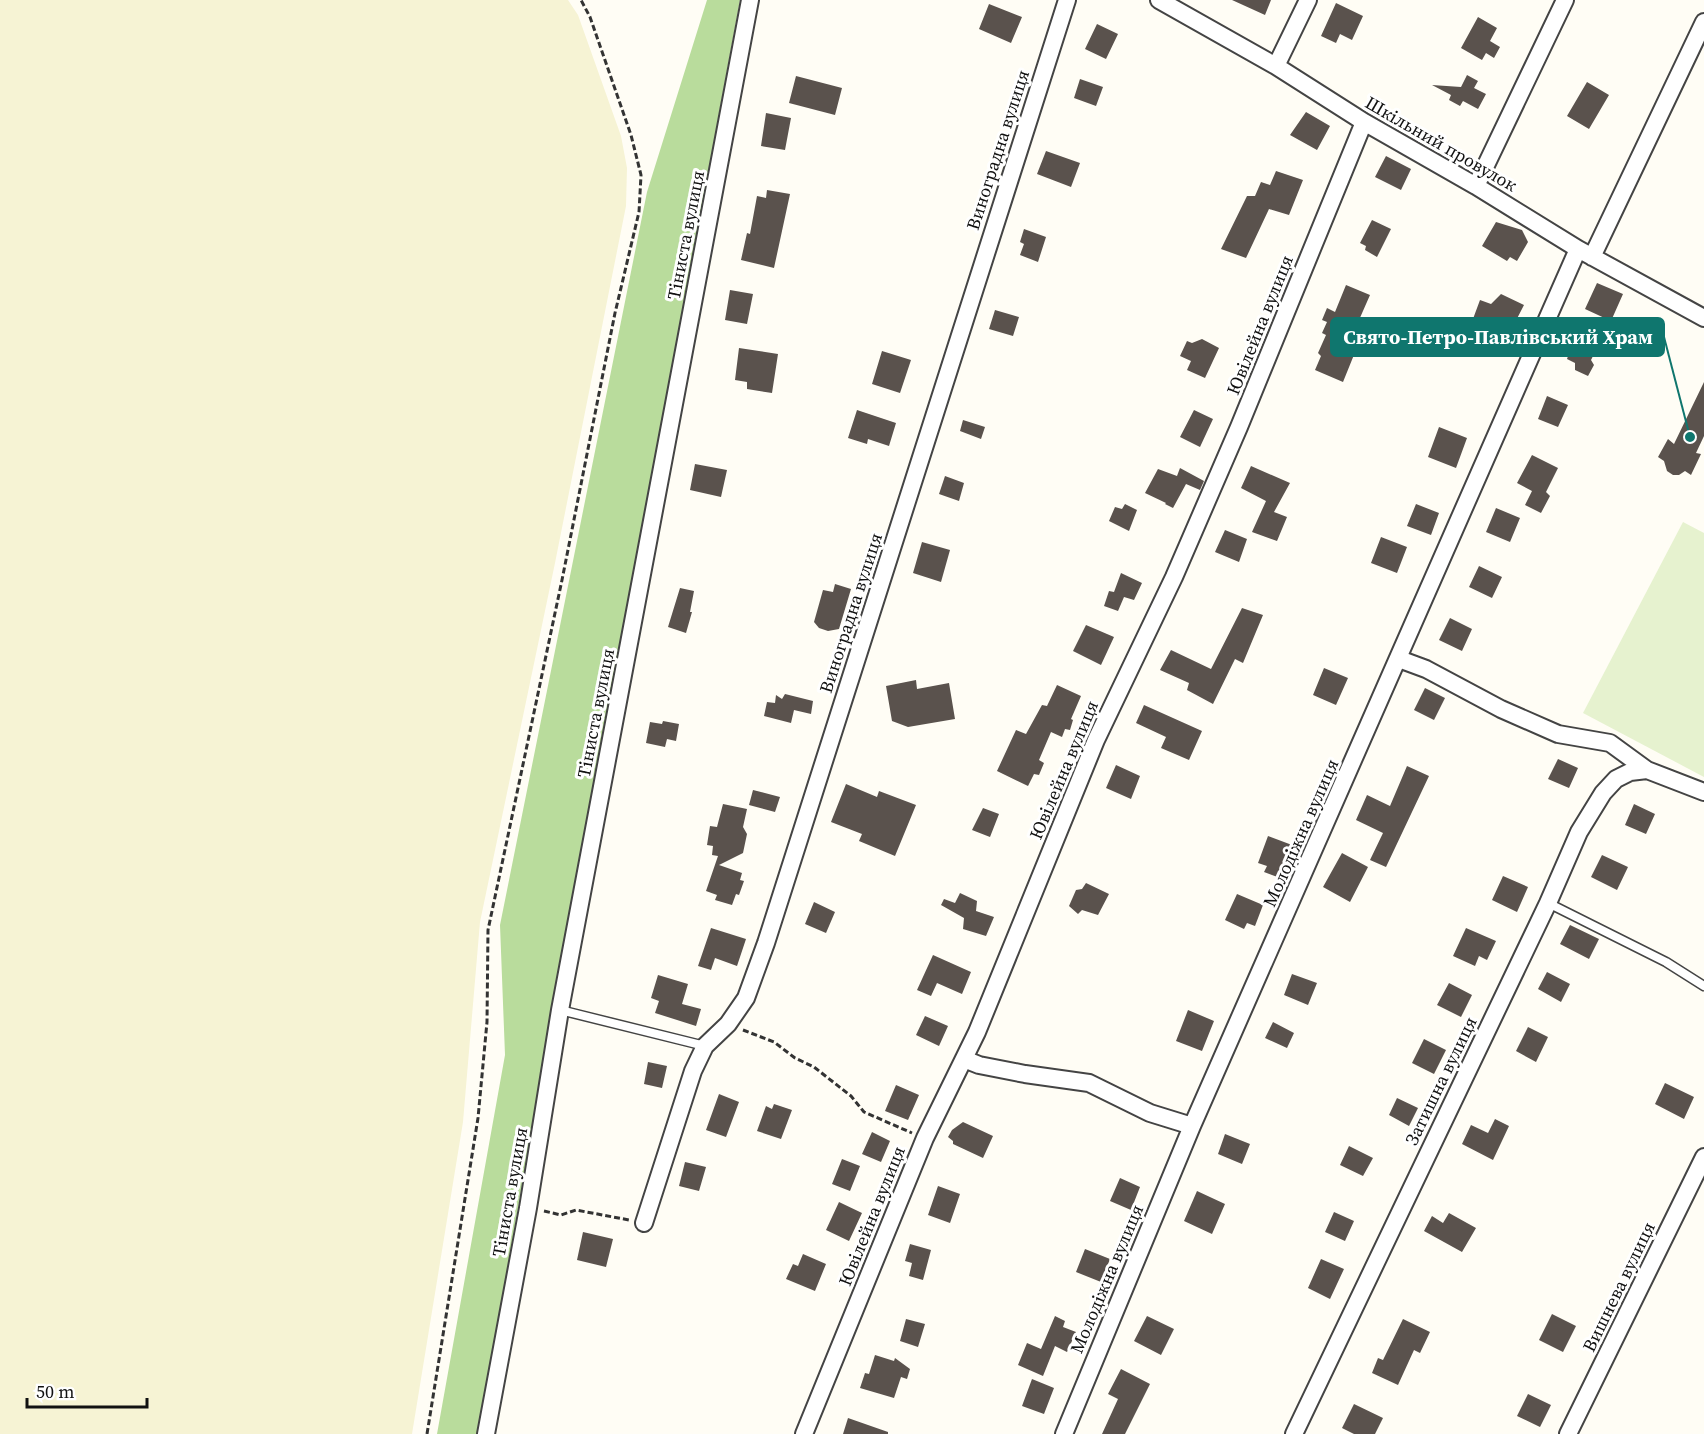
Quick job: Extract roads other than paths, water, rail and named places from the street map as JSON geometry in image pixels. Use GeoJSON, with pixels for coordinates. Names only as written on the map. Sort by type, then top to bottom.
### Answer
{"type":"FeatureCollection","features":[{"type":"Feature","properties":{"kind":"street","name":"Тіниста вулиця"},"geometry":{"type":"LineString","coordinates":[[486,1434],[528,1208],[560,1010],[750,0]]}},
{"type":"Feature","properties":{"kind":"street","name":"Виноградна вулиця"},"geometry":{"type":"LineString","coordinates":[[644,1223],[693,1071],[705,1046],[728,1024],[746,998],[766,944],[1067,0]]}},
{"type":"Feature","properties":{"kind":"street","name":"Шкільний провулок"},"geometry":{"type":"LineString","coordinates":[[1159,0],[1276,66],[1364,122],[1476,186],[1585,253],[1704,318]]}},
{"type":"Feature","properties":{"kind":"street"},"geometry":{"type":"LineString","coordinates":[[1276,66],[1308,0]]}},
{"type":"Feature","properties":{"kind":"street"},"geometry":{"type":"LineString","coordinates":[[1476,186],[1564,0]]}},
{"type":"Feature","properties":{"kind":"street","name":"Молодіжна вулиця"},"geometry":{"type":"LineString","coordinates":[[1064,1434],[1192,1126],[1399,659],[1585,253],[1704,22]]}},
{"type":"Feature","properties":{"kind":"street","name":"Ювілейна вулиця"},"geometry":{"type":"LineString","coordinates":[[804,1434],[925,1138],[981,1022],[1096,740],[1174,577],[1234,438],[1364,122]]}},
{"type":"Feature","properties":{"kind":"street"},"geometry":{"type":"LineString","coordinates":[[1399,659],[1426,669],[1501,709],[1558,734],[1610,743],[1647,770],[1704,792]]}},
{"type":"Feature","properties":{"kind":"street"},"geometry":{"type":"LineString","coordinates":[[1616,747],[1618,765],[1616,778]]}},
{"type":"Feature","properties":{"kind":"street"},"geometry":{"type":"LineString","coordinates":[[1616,778],[1630,772],[1647,770]]}},
{"type":"Feature","properties":{"kind":"street","name":"Затишна вулиця"},"geometry":{"type":"LineString","coordinates":[[1294,1434],[1548,903],[1579,832],[1603,793],[1616,778]]}},
{"type":"Feature","properties":{"kind":"street"},"geometry":{"type":"LineString","coordinates":[[964,1059],[979,1065],[1025,1074],[1089,1083],[1150,1113],[1192,1126]]}},
{"type":"Feature","properties":{"kind":"street","name":"Вишнева вулиця"},"geometry":{"type":"LineString","coordinates":[[1568,1434],[1704,1156]]}},
{"type":"Feature","properties":{"kind":"lane"},"geometry":{"type":"LineString","coordinates":[[1548,903],[1666,962],[1704,986]]}},
{"type":"Feature","properties":{"kind":"lane"},"geometry":{"type":"LineString","coordinates":[[560,1010],[705,1046]]}},
{"type":"Feature","properties":{"kind":"place","name":"Свято-Петро-Павлівський Храм"},"geometry":{"type":"Point","coordinates":[1690,437]}}]}
